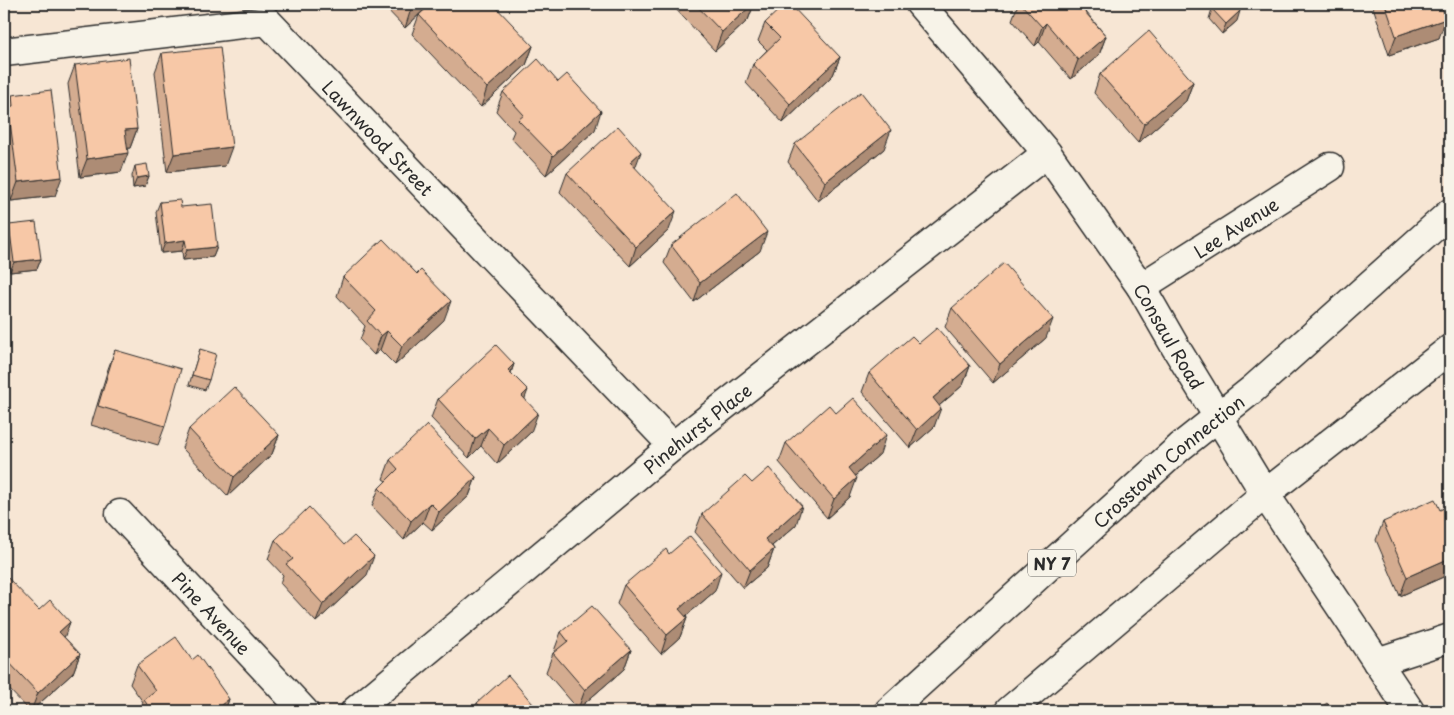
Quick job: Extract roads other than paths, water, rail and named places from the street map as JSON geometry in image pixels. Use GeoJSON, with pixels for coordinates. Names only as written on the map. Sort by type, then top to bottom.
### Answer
{"type":"FeatureCollection","features":[{"type":"Feature","properties":{"kind":"main road","name":"Consaul Road"},"geometry":{"type":"LineString","coordinates":[[920,4],[1047,153],[1141,287],[1265,494],[1410,711]]}},
{"type":"Feature","properties":{"kind":"main road","name":"Lawnwood Street"},"geometry":{"type":"LineString","coordinates":[[4,52],[267,21],[673,446]]}},
{"type":"Feature","properties":{"kind":"main road","name":"Pinehurst Place"},"geometry":{"type":"LineString","coordinates":[[355,711],[673,446],[1047,153]]}},
{"type":"Feature","properties":{"kind":"main road","name":"Lee Avenue"},"geometry":{"type":"LineString","coordinates":[[1141,287],[1330,166]]}},
{"type":"Feature","properties":{"kind":"main road","name":"Crosstown Connection"},"geometry":{"type":"LineString","coordinates":[[889,711],[1172,454],[1253,389],[1450,213]]}},
{"type":"Feature","properties":{"kind":"main road"},"geometry":{"type":"LineString","coordinates":[[1009,711],[1265,494],[1450,349]]}},
{"type":"Feature","properties":{"kind":"main road","name":"Pine Avenue"},"geometry":{"type":"LineString","coordinates":[[120,514],[304,711]]}},
{"type":"Feature","properties":{"kind":"main road"},"geometry":{"type":"LineString","coordinates":[[1377,662],[1450,638]]}}]}
